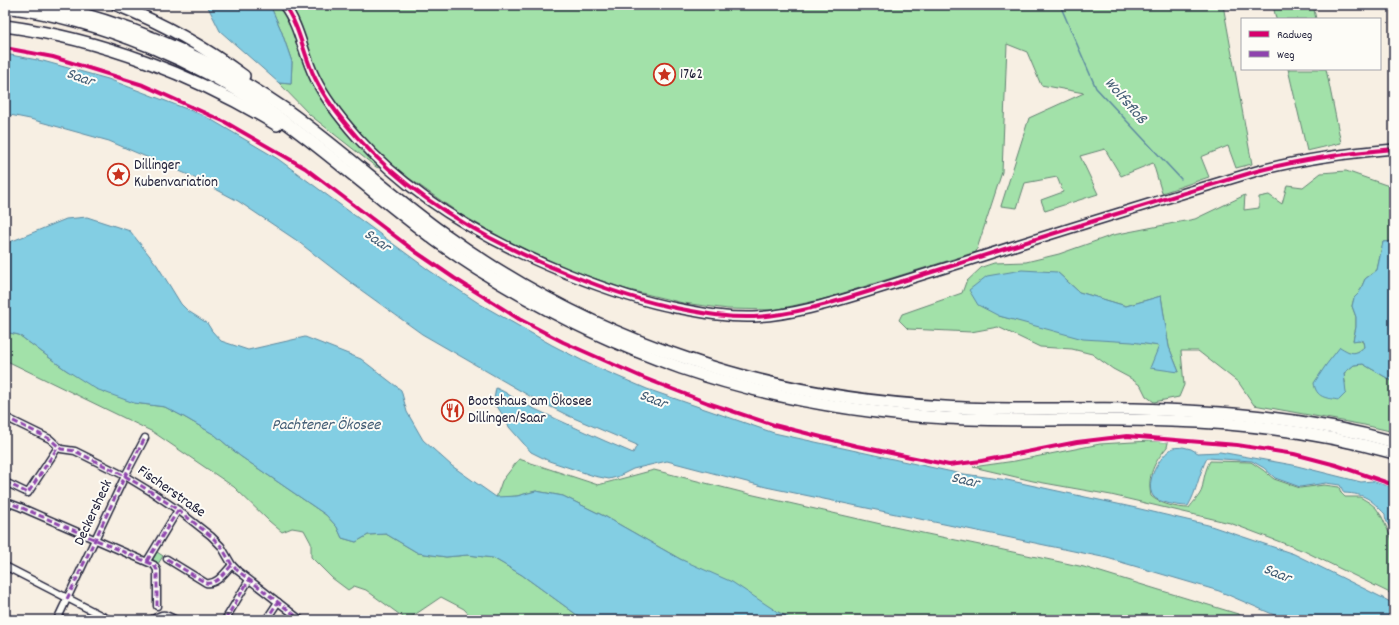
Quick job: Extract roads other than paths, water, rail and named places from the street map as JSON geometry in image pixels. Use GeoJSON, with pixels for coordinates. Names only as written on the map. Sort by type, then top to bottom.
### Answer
{"type":"FeatureCollection","features":[{"type":"Feature","properties":{"kind":"highway"},"geometry":{"type":"LineString","coordinates":[[50,5],[113,23],[184,52],[244,83],[304,123]]}},
{"type":"Feature","properties":{"kind":"highway"},"geometry":{"type":"LineString","coordinates":[[117,5],[144,16],[206,50],[280,103],[406,205],[448,236],[502,272],[575,313],[646,344],[721,370],[789,388],[849,398],[878,407]]}},
{"type":"Feature","properties":{"kind":"highway"},"geometry":{"type":"LineString","coordinates":[[5,7],[75,22],[124,38],[172,58],[239,92],[282,119],[400,213],[436,240],[497,281],[571,322],[649,356],[718,380],[787,397],[847,408],[878,407],[978,419],[1140,420],[1233,424],[1311,434],[1357,443],[1394,453]]}},
{"type":"Feature","properties":{"kind":"highway"},"geometry":{"type":"LineString","coordinates":[[5,26],[53,35],[93,45],[165,69],[226,96],[312,142]]}},
{"type":"Feature","properties":{"kind":"highway"},"geometry":{"type":"LineString","coordinates":[[907,410],[978,408],[1132,409],[1234,414],[1321,425],[1394,442]]}},
{"type":"Feature","properties":{"kind":"main road"},"geometry":{"type":"LineString","coordinates":[[284,5],[293,20],[315,78],[331,104],[357,137],[402,180],[424,197],[490,238],[541,263],[636,299],[710,314],[753,317],[801,311],[867,292],[1257,171],[1324,156],[1394,149]]}},
{"type":"Feature","properties":{"kind":"street","name":"Fischerstraße"},"geometry":{"type":"LineString","coordinates":[[5,416],[50,439],[58,447],[75,451],[125,476],[178,510],[211,536],[221,546],[232,565],[248,580],[301,620]]}},
{"type":"Feature","properties":{"kind":"street","name":"Deckersheck"},"geometry":{"type":"LineString","coordinates":[[57,620],[125,476],[145,438]]}},
{"type":"Feature","properties":{"kind":"street"},"geometry":{"type":"LineString","coordinates":[[5,482],[28,493],[58,447]]}},
{"type":"Feature","properties":{"kind":"street"},"geometry":{"type":"LineString","coordinates":[[5,503],[20,507],[154,565],[157,570],[157,606]]}},
{"type":"Feature","properties":{"kind":"street"},"geometry":{"type":"LineString","coordinates":[[147,561],[178,510]]}},
{"type":"Feature","properties":{"kind":"street"},"geometry":{"type":"LineString","coordinates":[[167,559],[206,584],[215,582],[232,565]]}},
{"type":"Feature","properties":{"kind":"street"},"geometry":{"type":"LineString","coordinates":[[5,566],[110,620]]}},
{"type":"Feature","properties":{"kind":"street"},"geometry":{"type":"LineString","coordinates":[[225,620],[248,580]]}},
{"type":"Feature","properties":{"kind":"street"},"geometry":{"type":"LineString","coordinates":[[266,620],[278,602]]}},
{"type":"Feature","properties":{"kind":"street"},"geometry":{"type":"LineString","coordinates":[[152,620],[161,614],[165,614],[176,620]]}},
{"type":"Feature","properties":{"kind":"water"},"geometry":{"type":"Polygon","coordinates":[[[206,5],[270,5],[281,30],[292,62],[291,84],[279,83],[220,31],[206,5]]]}},
{"type":"Feature","properties":{"kind":"water","name":"Saar"},"geometry":{"type":"Polygon","coordinates":[[[5,54],[43,61],[108,79],[205,116],[278,159],[430,271],[480,304],[589,364],[647,389],[774,433],[957,473],[1007,480],[1208,525],[1294,554],[1381,597],[1394,604],[1394,620],[1286,620],[1219,591],[1107,558],[766,487],[667,461],[633,469],[617,477],[609,479],[594,476],[549,461],[531,452],[509,427],[507,421],[498,408],[489,403],[490,400],[494,399],[496,388],[526,405],[633,453],[637,445],[569,416],[533,398],[422,334],[354,285],[296,240],[238,201],[191,176],[109,141],[30,119],[5,114],[5,54]]]}},
{"type":"Feature","properties":{"kind":"water","name":"Pachtener Ökosee"},"geometry":{"type":"Polygon","coordinates":[[[87,217],[130,231],[157,265],[181,304],[188,311],[207,323],[221,341],[248,350],[305,337],[361,359],[401,390],[407,412],[423,440],[452,466],[496,497],[517,496],[536,491],[563,496],[606,517],[680,559],[732,582],[776,611],[793,620],[584,620],[522,575],[493,558],[468,555],[446,557],[418,553],[386,534],[368,535],[356,542],[342,538],[337,527],[326,515],[240,456],[215,435],[165,407],[134,403],[96,389],[66,370],[19,335],[5,332],[5,244],[66,219],[87,217]]]}},
{"type":"Feature","properties":{"kind":"water"},"geometry":{"type":"Polygon","coordinates":[[[1394,241],[1394,382],[1363,364],[1354,365],[1344,373],[1346,393],[1339,400],[1322,396],[1317,392],[1314,383],[1340,347],[1355,353],[1364,347],[1363,341],[1353,341],[1356,327],[1356,317],[1352,306],[1354,298],[1359,293],[1365,279],[1377,270],[1383,242],[1394,241]]]}},
{"type":"Feature","properties":{"kind":"water"},"geometry":{"type":"Polygon","coordinates":[[[1022,270],[1057,272],[1079,292],[1126,306],[1161,296],[1169,347],[1179,372],[1150,368],[1159,346],[1132,342],[1083,339],[999,316],[978,305],[969,290],[987,276],[1022,270]]]}},
{"type":"Feature","properties":{"kind":"water"},"geometry":{"type":"Polygon","coordinates":[[[1183,447],[1198,453],[1220,452],[1293,465],[1361,482],[1373,481],[1394,488],[1394,536],[1385,514],[1367,498],[1344,493],[1340,485],[1326,483],[1300,487],[1275,478],[1264,468],[1252,461],[1207,458],[1188,506],[1175,505],[1159,501],[1153,496],[1150,484],[1155,469],[1168,451],[1173,448],[1183,447]]]}},
{"type":"Feature","properties":{"kind":"waterway","name":"Wolfsfloß"},"geometry":{"type":"LineString","coordinates":[[1060,5],[1096,88],[1181,179]]}},
{"type":"Feature","properties":{"kind":"place","name":"1762"},"geometry":{"type":"Point","coordinates":[664,75]}},
{"type":"Feature","properties":{"kind":"place","name":"Dillinger Kubenvariation"},"geometry":{"type":"Point","coordinates":[119,175]}},
{"type":"Feature","properties":{"kind":"place","name":"Bootshaus am Ökosee Dillingen/Saar"},"geometry":{"type":"Point","coordinates":[453,411]}}]}
